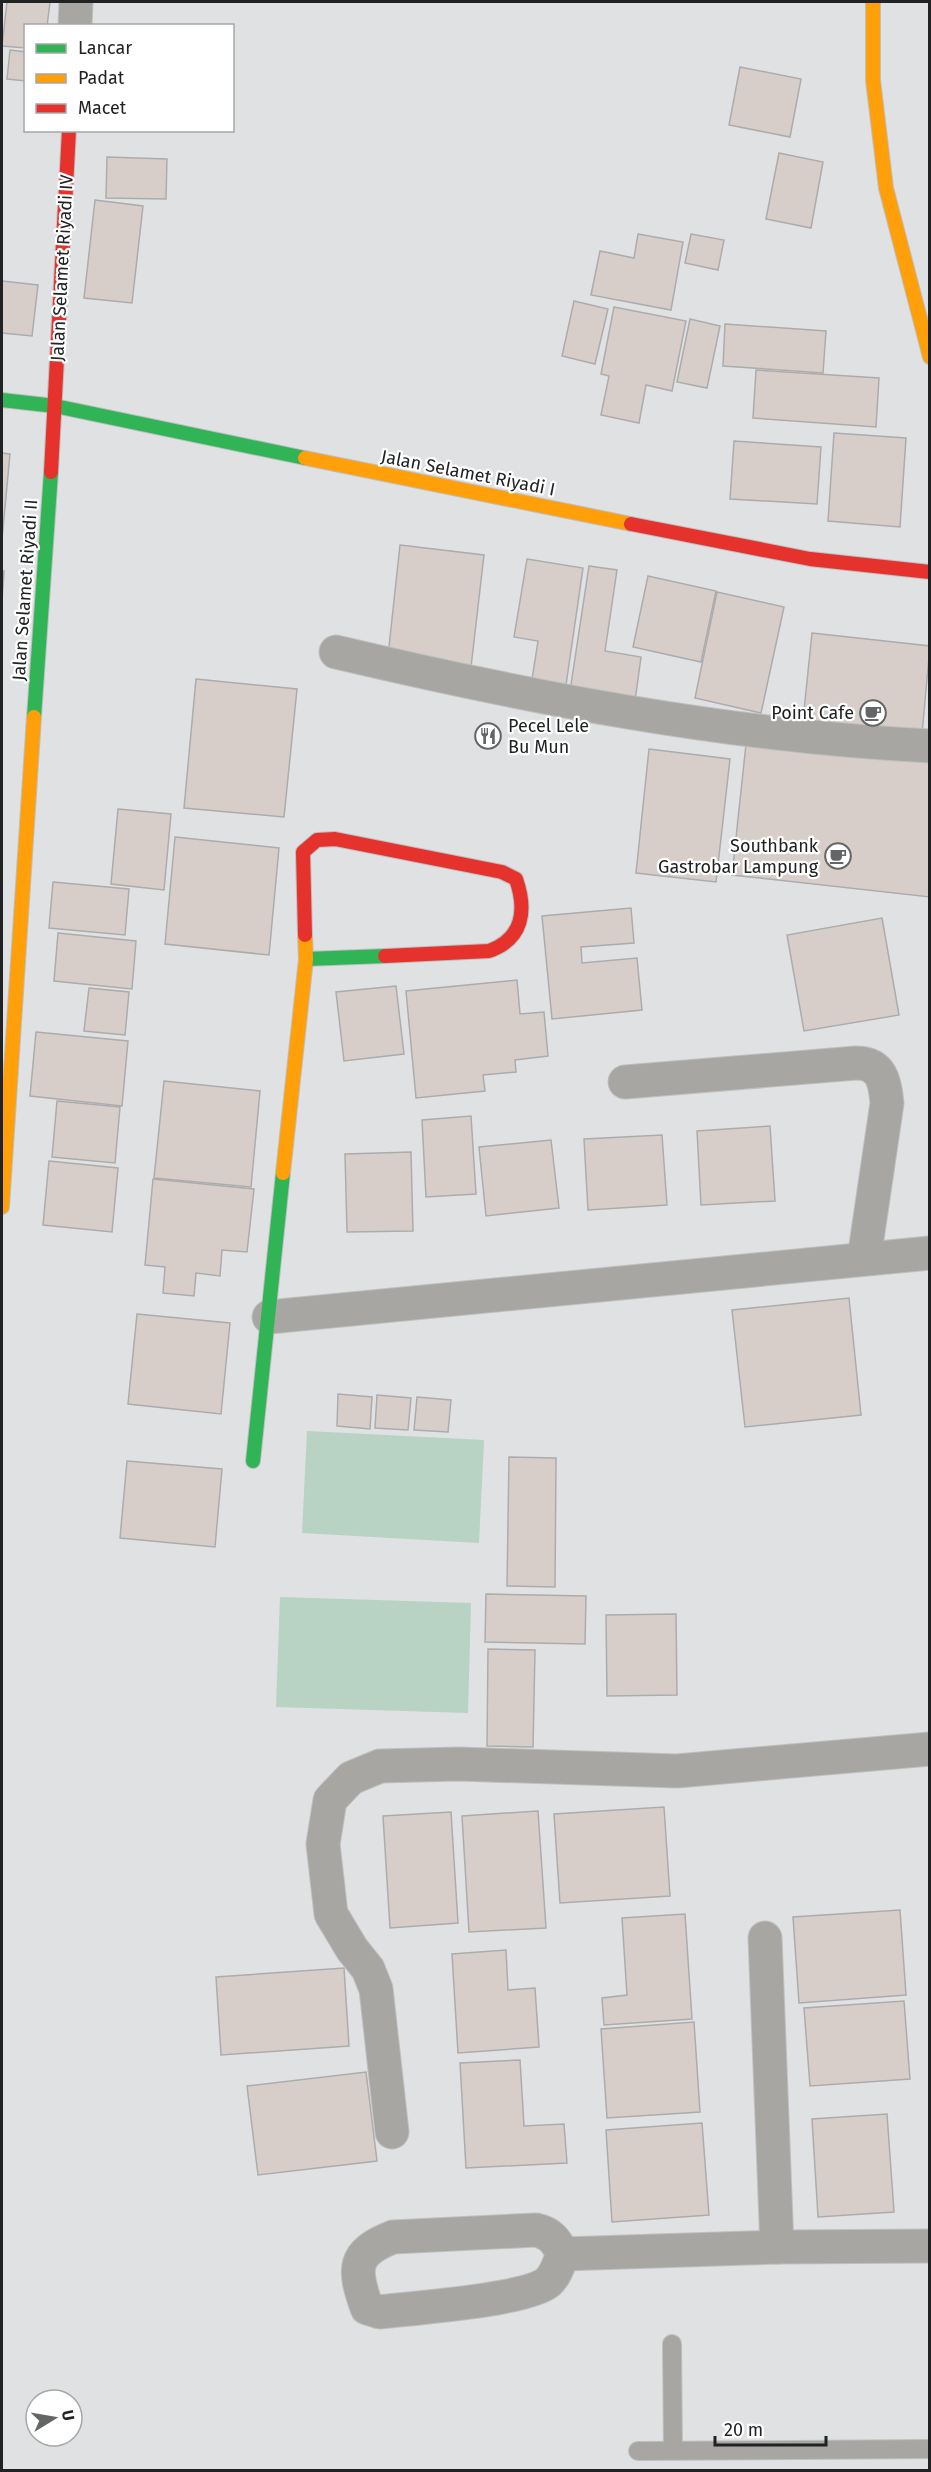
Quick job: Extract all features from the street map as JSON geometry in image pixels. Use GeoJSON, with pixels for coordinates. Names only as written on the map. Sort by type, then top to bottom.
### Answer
{"type":"FeatureCollection","features":[{"type":"Feature","properties":{"kind":"street"},"geometry":{"type":"LineString","coordinates":[[75,24],[76,2]]}},
{"type":"Feature","properties":{"kind":"street"},"geometry":{"type":"LineString","coordinates":[[873,2],[873,80],[885,188],[930,357]]}},
{"type":"Feature","properties":{"kind":"street","name":"Jalan Selamet Riyadi IV"},"geometry":{"type":"LineString","coordinates":[[55,406],[69,132]]}},
{"type":"Feature","properties":{"kind":"street","name":"Jalan Selamet Riyadi I"},"geometry":{"type":"LineString","coordinates":[[2,400],[55,406],[466,492],[810,559],[930,572]]}},
{"type":"Feature","properties":{"kind":"street","name":"Jalan Selamet Riyadi II"},"geometry":{"type":"LineString","coordinates":[[2,1207],[55,406]]}},
{"type":"Feature","properties":{"kind":"street"},"geometry":{"type":"LineString","coordinates":[[336,652],[474,685],[614,711],[755,731],[930,746]]}},
{"type":"Feature","properties":{"kind":"street"},"geometry":{"type":"LineString","coordinates":[[253,1461],[306,959],[303,852],[317,840],[335,839],[502,872],[516,879],[520,925],[512,940],[501,948],[489,951],[306,959]]}},
{"type":"Feature","properties":{"kind":"street"},"geometry":{"type":"LineString","coordinates":[[625,1082],[856,1063],[868,1063],[875,1068],[885,1085],[887,1103],[864,1259]]}},
{"type":"Feature","properties":{"kind":"street"},"geometry":{"type":"LineString","coordinates":[[269,1317],[930,1252]]}},
{"type":"Feature","properties":{"kind":"street"},"geometry":{"type":"LineString","coordinates":[[392,2132],[376,1989],[368,1969],[352,1949],[331,1914],[323,1844],[330,1800],[351,1778],[380,1766],[459,1764],[677,1771],[930,1749]]}},
{"type":"Feature","properties":{"kind":"street"},"geometry":{"type":"LineString","coordinates":[[765,1938],[777,2247]]}},
{"type":"Feature","properties":{"kind":"street"},"geometry":{"type":"LineString","coordinates":[[536,2230],[545,2232],[553,2238],[563,2254],[549,2282],[515,2295],[380,2312],[367,2308],[357,2272],[357,2264],[364,2253],[377,2243],[393,2237],[536,2230]]}},
{"type":"Feature","properties":{"kind":"street"},"geometry":{"type":"LineString","coordinates":[[563,2254],[777,2247],[930,2246]]}},
{"type":"Feature","properties":{"kind":"lane"},"geometry":{"type":"LineString","coordinates":[[672,2344],[673,2450]]}},
{"type":"Feature","properties":{"kind":"lane"},"geometry":{"type":"LineString","coordinates":[[638,2451],[930,2449]]}},
{"type":"Feature","properties":{"kind":"green space"},"geometry":{"type":"Polygon","coordinates":[[[307,1431],[484,1440],[479,1543],[302,1533],[307,1431]]]}},
{"type":"Feature","properties":{"kind":"green space"},"geometry":{"type":"Polygon","coordinates":[[[280,1597],[471,1603],[468,1713],[276,1707],[280,1597]]]}},
{"type":"Feature","properties":{"kind":"building"},"geometry":{"type":"Polygon","coordinates":[[[7,2],[50,2],[47,24],[24,24],[24,48],[2,46],[7,2]]]}},
{"type":"Feature","properties":{"kind":"building"},"geometry":{"type":"Polygon","coordinates":[[[10,50],[24,52],[24,81],[7,79],[10,50]]]}},
{"type":"Feature","properties":{"kind":"building"},"geometry":{"type":"Polygon","coordinates":[[[740,67],[801,79],[790,137],[729,125],[740,67]]]}},
{"type":"Feature","properties":{"kind":"building"},"geometry":{"type":"Polygon","coordinates":[[[779,153],[823,162],[811,228],[766,219],[779,153]]]}},
{"type":"Feature","properties":{"kind":"building"},"geometry":{"type":"Polygon","coordinates":[[[107,157],[167,159],[166,199],[106,198],[107,157]]]}},
{"type":"Feature","properties":{"kind":"building"},"geometry":{"type":"Polygon","coordinates":[[[95,200],[143,206],[132,303],[84,298],[95,200]]]}},
{"type":"Feature","properties":{"kind":"building"},"geometry":{"type":"Polygon","coordinates":[[[638,234],[683,242],[671,310],[591,295],[600,251],[634,258],[638,234]]]}},
{"type":"Feature","properties":{"kind":"building"},"geometry":{"type":"Polygon","coordinates":[[[691,234],[724,240],[718,270],[685,263],[691,234]]]}},
{"type":"Feature","properties":{"kind":"building"},"geometry":{"type":"Polygon","coordinates":[[[2,281],[38,285],[32,336],[2,333],[2,281]]]}},
{"type":"Feature","properties":{"kind":"building"},"geometry":{"type":"Polygon","coordinates":[[[574,301],[608,309],[595,364],[562,356],[574,301]]]}},
{"type":"Feature","properties":{"kind":"building"},"geometry":{"type":"Polygon","coordinates":[[[614,307],[686,321],[672,391],[646,385],[639,423],[601,415],[609,376],[601,374],[614,307]]]}},
{"type":"Feature","properties":{"kind":"building"},"geometry":{"type":"Polygon","coordinates":[[[690,319],[720,326],[707,388],[677,382],[690,319]]]}},
{"type":"Feature","properties":{"kind":"building"},"geometry":{"type":"Polygon","coordinates":[[[725,324],[826,331],[823,373],[723,366],[725,324]]]}},
{"type":"Feature","properties":{"kind":"building"},"geometry":{"type":"Polygon","coordinates":[[[756,370],[879,378],[876,427],[753,418],[756,370]]]}},
{"type":"Feature","properties":{"kind":"building"},"geometry":{"type":"Polygon","coordinates":[[[834,433],[906,438],[900,527],[828,521],[834,433]]]}},
{"type":"Feature","properties":{"kind":"building"},"geometry":{"type":"Polygon","coordinates":[[[734,441],[821,447],[817,504],[730,499],[734,441]]]}},
{"type":"Feature","properties":{"kind":"building"},"geometry":{"type":"Polygon","coordinates":[[[2,453],[10,454],[2,539],[2,453]]]}},
{"type":"Feature","properties":{"kind":"building"},"geometry":{"type":"Polygon","coordinates":[[[400,545],[484,555],[471,667],[388,656],[400,545]]]}},
{"type":"Feature","properties":{"kind":"building"},"geometry":{"type":"Polygon","coordinates":[[[527,559],[583,568],[565,692],[531,686],[538,641],[514,637],[527,559]]]}},
{"type":"Feature","properties":{"kind":"building"},"geometry":{"type":"Polygon","coordinates":[[[589,566],[617,570],[605,651],[641,657],[635,701],[570,691],[589,566]]]}},
{"type":"Feature","properties":{"kind":"building"},"geometry":{"type":"Polygon","coordinates":[[[2,571],[4,571],[2,601],[2,571]]]}},
{"type":"Feature","properties":{"kind":"building"},"geometry":{"type":"Polygon","coordinates":[[[648,576],[716,591],[701,662],[633,647],[648,576]]]}},
{"type":"Feature","properties":{"kind":"building"},"geometry":{"type":"Polygon","coordinates":[[[717,592],[784,607],[761,713],[695,698],[717,592]]]}},
{"type":"Feature","properties":{"kind":"building"},"geometry":{"type":"Polygon","coordinates":[[[812,633],[930,646],[922,734],[803,720],[812,633]]]}},
{"type":"Feature","properties":{"kind":"building"},"geometry":{"type":"Polygon","coordinates":[[[196,679],[297,689],[284,817],[184,808],[196,679]]]}},
{"type":"Feature","properties":{"kind":"building"},"geometry":{"type":"Polygon","coordinates":[[[747,735],[930,755],[930,897],[732,875],[747,735]]]}},
{"type":"Feature","properties":{"kind":"building"},"geometry":{"type":"Polygon","coordinates":[[[649,749],[730,759],[716,882],[636,873],[649,749]]]}},
{"type":"Feature","properties":{"kind":"building"},"geometry":{"type":"Polygon","coordinates":[[[118,809],[171,814],[164,890],[111,884],[118,809]]]}},
{"type":"Feature","properties":{"kind":"building"},"geometry":{"type":"Polygon","coordinates":[[[175,837],[279,848],[269,955],[165,944],[175,837]]]}},
{"type":"Feature","properties":{"kind":"building"},"geometry":{"type":"Polygon","coordinates":[[[53,882],[129,889],[125,935],[49,928],[53,882]]]}},
{"type":"Feature","properties":{"kind":"building"},"geometry":{"type":"Polygon","coordinates":[[[631,908],[634,943],[581,947],[582,963],[637,958],[642,1010],[552,1019],[542,916],[631,908]]]}},
{"type":"Feature","properties":{"kind":"building"},"geometry":{"type":"Polygon","coordinates":[[[882,918],[899,1015],[804,1031],[787,935],[882,918]]]}},
{"type":"Feature","properties":{"kind":"building"},"geometry":{"type":"Polygon","coordinates":[[[58,933],[136,941],[132,989],[54,981],[58,933]]]}},
{"type":"Feature","properties":{"kind":"building"},"geometry":{"type":"Polygon","coordinates":[[[517,980],[520,1014],[544,1012],[548,1056],[515,1060],[516,1072],[483,1075],[485,1091],[416,1098],[406,991],[517,980]]]}},
{"type":"Feature","properties":{"kind":"building"},"geometry":{"type":"Polygon","coordinates":[[[396,986],[404,1054],[344,1061],[336,992],[396,986]]]}},
{"type":"Feature","properties":{"kind":"building"},"geometry":{"type":"Polygon","coordinates":[[[89,988],[129,992],[125,1035],[84,1031],[89,988]]]}},
{"type":"Feature","properties":{"kind":"building"},"geometry":{"type":"Polygon","coordinates":[[[36,1032],[128,1041],[122,1106],[30,1096],[36,1032]]]}},
{"type":"Feature","properties":{"kind":"building"},"geometry":{"type":"Polygon","coordinates":[[[164,1081],[260,1091],[251,1187],[154,1178],[164,1081]]]}},
{"type":"Feature","properties":{"kind":"building"},"geometry":{"type":"Polygon","coordinates":[[[57,1101],[120,1107],[115,1163],[52,1157],[57,1101]]]}},
{"type":"Feature","properties":{"kind":"building"},"geometry":{"type":"Polygon","coordinates":[[[471,1116],[476,1194],[426,1197],[422,1120],[471,1116]]]}},
{"type":"Feature","properties":{"kind":"building"},"geometry":{"type":"Polygon","coordinates":[[[770,1126],[775,1201],[701,1205],[697,1131],[770,1126]]]}},
{"type":"Feature","properties":{"kind":"building"},"geometry":{"type":"Polygon","coordinates":[[[662,1135],[667,1205],[588,1210],[584,1139],[662,1135]]]}},
{"type":"Feature","properties":{"kind":"building"},"geometry":{"type":"Polygon","coordinates":[[[551,1140],[559,1208],[486,1216],[479,1147],[551,1140]]]}},
{"type":"Feature","properties":{"kind":"building"},"geometry":{"type":"Polygon","coordinates":[[[411,1152],[413,1231],[347,1232],[345,1154],[411,1152]]]}},
{"type":"Feature","properties":{"kind":"building"},"geometry":{"type":"Polygon","coordinates":[[[49,1161],[118,1168],[112,1232],[43,1225],[49,1161]]]}},
{"type":"Feature","properties":{"kind":"building"},"geometry":{"type":"Polygon","coordinates":[[[153,1179],[254,1189],[247,1252],[222,1250],[220,1276],[196,1273],[194,1296],[163,1293],[165,1267],[145,1265],[153,1179]]]}},
{"type":"Feature","properties":{"kind":"building"},"geometry":{"type":"Polygon","coordinates":[[[849,1298],[861,1415],[745,1427],[732,1310],[849,1298]]]}},
{"type":"Feature","properties":{"kind":"building"},"geometry":{"type":"Polygon","coordinates":[[[137,1314],[230,1323],[221,1414],[128,1404],[137,1314]]]}},
{"type":"Feature","properties":{"kind":"building"},"geometry":{"type":"Polygon","coordinates":[[[338,1394],[372,1397],[370,1429],[337,1426],[338,1394]]]}},
{"type":"Feature","properties":{"kind":"building"},"geometry":{"type":"Polygon","coordinates":[[[377,1395],[411,1398],[408,1430],[375,1428],[377,1395]]]}},
{"type":"Feature","properties":{"kind":"building"},"geometry":{"type":"Polygon","coordinates":[[[417,1397],[451,1400],[448,1432],[414,1430],[417,1397]]]}},
{"type":"Feature","properties":{"kind":"building"},"geometry":{"type":"Polygon","coordinates":[[[509,1457],[556,1458],[555,1587],[507,1586],[509,1457]]]}},
{"type":"Feature","properties":{"kind":"building"},"geometry":{"type":"Polygon","coordinates":[[[127,1461],[222,1469],[215,1547],[120,1538],[127,1461]]]}},
{"type":"Feature","properties":{"kind":"building"},"geometry":{"type":"Polygon","coordinates":[[[486,1594],[586,1596],[585,1644],[485,1642],[486,1594]]]}},
{"type":"Feature","properties":{"kind":"building"},"geometry":{"type":"Polygon","coordinates":[[[676,1614],[677,1695],[607,1696],[606,1615],[676,1614]]]}},
{"type":"Feature","properties":{"kind":"building"},"geometry":{"type":"Polygon","coordinates":[[[488,1649],[535,1650],[533,1747],[487,1746],[488,1649]]]}},
{"type":"Feature","properties":{"kind":"building"},"geometry":{"type":"Polygon","coordinates":[[[664,1807],[670,1896],[560,1903],[554,1814],[664,1807]]]}},
{"type":"Feature","properties":{"kind":"building"},"geometry":{"type":"Polygon","coordinates":[[[538,1811],[546,1928],[469,1932],[462,1816],[538,1811]]]}},
{"type":"Feature","properties":{"kind":"building"},"geometry":{"type":"Polygon","coordinates":[[[451,1812],[458,1923],[390,1928],[383,1816],[451,1812]]]}},
{"type":"Feature","properties":{"kind":"building"},"geometry":{"type":"Polygon","coordinates":[[[900,1910],[906,1995],[799,2003],[793,1917],[900,1910]]]}},
{"type":"Feature","properties":{"kind":"building"},"geometry":{"type":"Polygon","coordinates":[[[685,1914],[692,2019],[604,2025],[602,1998],[627,1995],[622,1918],[685,1914]]]}},
{"type":"Feature","properties":{"kind":"building"},"geometry":{"type":"Polygon","coordinates":[[[506,1950],[508,1990],[535,1988],[539,2047],[458,2053],[452,1954],[506,1950]]]}},
{"type":"Feature","properties":{"kind":"building"},"geometry":{"type":"Polygon","coordinates":[[[344,1968],[349,2046],[221,2055],[216,1977],[344,1968]]]}},
{"type":"Feature","properties":{"kind":"building"},"geometry":{"type":"Polygon","coordinates":[[[904,2001],[910,2079],[810,2086],[804,2008],[904,2001]]]}},
{"type":"Feature","properties":{"kind":"building"},"geometry":{"type":"Polygon","coordinates":[[[694,2022],[700,2112],[607,2118],[601,2029],[694,2022]]]}},
{"type":"Feature","properties":{"kind":"building"},"geometry":{"type":"Polygon","coordinates":[[[520,2060],[524,2126],[564,2124],[567,2163],[466,2168],[460,2063],[520,2060]]]}},
{"type":"Feature","properties":{"kind":"building"},"geometry":{"type":"Polygon","coordinates":[[[366,2072],[377,2161],[258,2175],[247,2086],[366,2072]]]}},
{"type":"Feature","properties":{"kind":"building"},"geometry":{"type":"Polygon","coordinates":[[[887,2114],[894,2212],[818,2217],[812,2119],[887,2114]]]}},
{"type":"Feature","properties":{"kind":"building"},"geometry":{"type":"Polygon","coordinates":[[[702,2123],[709,2215],[612,2222],[606,2130],[702,2123]]]}},
{"type":"Feature","properties":{"kind":"traffic: fast"},"geometry":{"type":"LineString","coordinates":[[2,400],[55,406],[305,458]]}},
{"type":"Feature","properties":{"kind":"traffic: fast"},"geometry":{"type":"LineString","coordinates":[[34,717],[51,472]]}},
{"type":"Feature","properties":{"kind":"traffic: fast"},"geometry":{"type":"LineString","coordinates":[[306,959],[385,956]]}},
{"type":"Feature","properties":{"kind":"traffic: fast"},"geometry":{"type":"LineString","coordinates":[[253,1461],[283,1173]]}},
{"type":"Feature","properties":{"kind":"traffic: slow"},"geometry":{"type":"LineString","coordinates":[[873,2],[873,80],[886,188],[930,357]]}},
{"type":"Feature","properties":{"kind":"traffic: slow"},"geometry":{"type":"LineString","coordinates":[[305,458],[631,524]]}},
{"type":"Feature","properties":{"kind":"traffic: slow"},"geometry":{"type":"LineString","coordinates":[[2,1207],[34,717]]}},
{"type":"Feature","properties":{"kind":"traffic: slow"},"geometry":{"type":"LineString","coordinates":[[283,1173],[306,959],[305,935]]}},
{"type":"Feature","properties":{"kind":"traffic: jam"},"geometry":{"type":"LineString","coordinates":[[51,472],[69,132]]}},
{"type":"Feature","properties":{"kind":"traffic: jam"},"geometry":{"type":"LineString","coordinates":[[631,524],[810,559],[930,572]]}},
{"type":"Feature","properties":{"kind":"traffic: jam"},"geometry":{"type":"LineString","coordinates":[[305,935],[303,852],[317,840],[335,839],[502,872],[516,879],[521,902],[519,922],[509,939],[500,946],[489,951],[385,956]]}},
{"type":"Feature","properties":{"kind":"place","name":"Point Cafe"},"geometry":{"type":"Point","coordinates":[873,713]}},
{"type":"Feature","properties":{"kind":"place","name":"Pecel Lele Bu Mun"},"geometry":{"type":"Point","coordinates":[488,736]}},
{"type":"Feature","properties":{"kind":"place","name":"Southbank Gastrobar Lampung"},"geometry":{"type":"Point","coordinates":[838,856]}}]}
